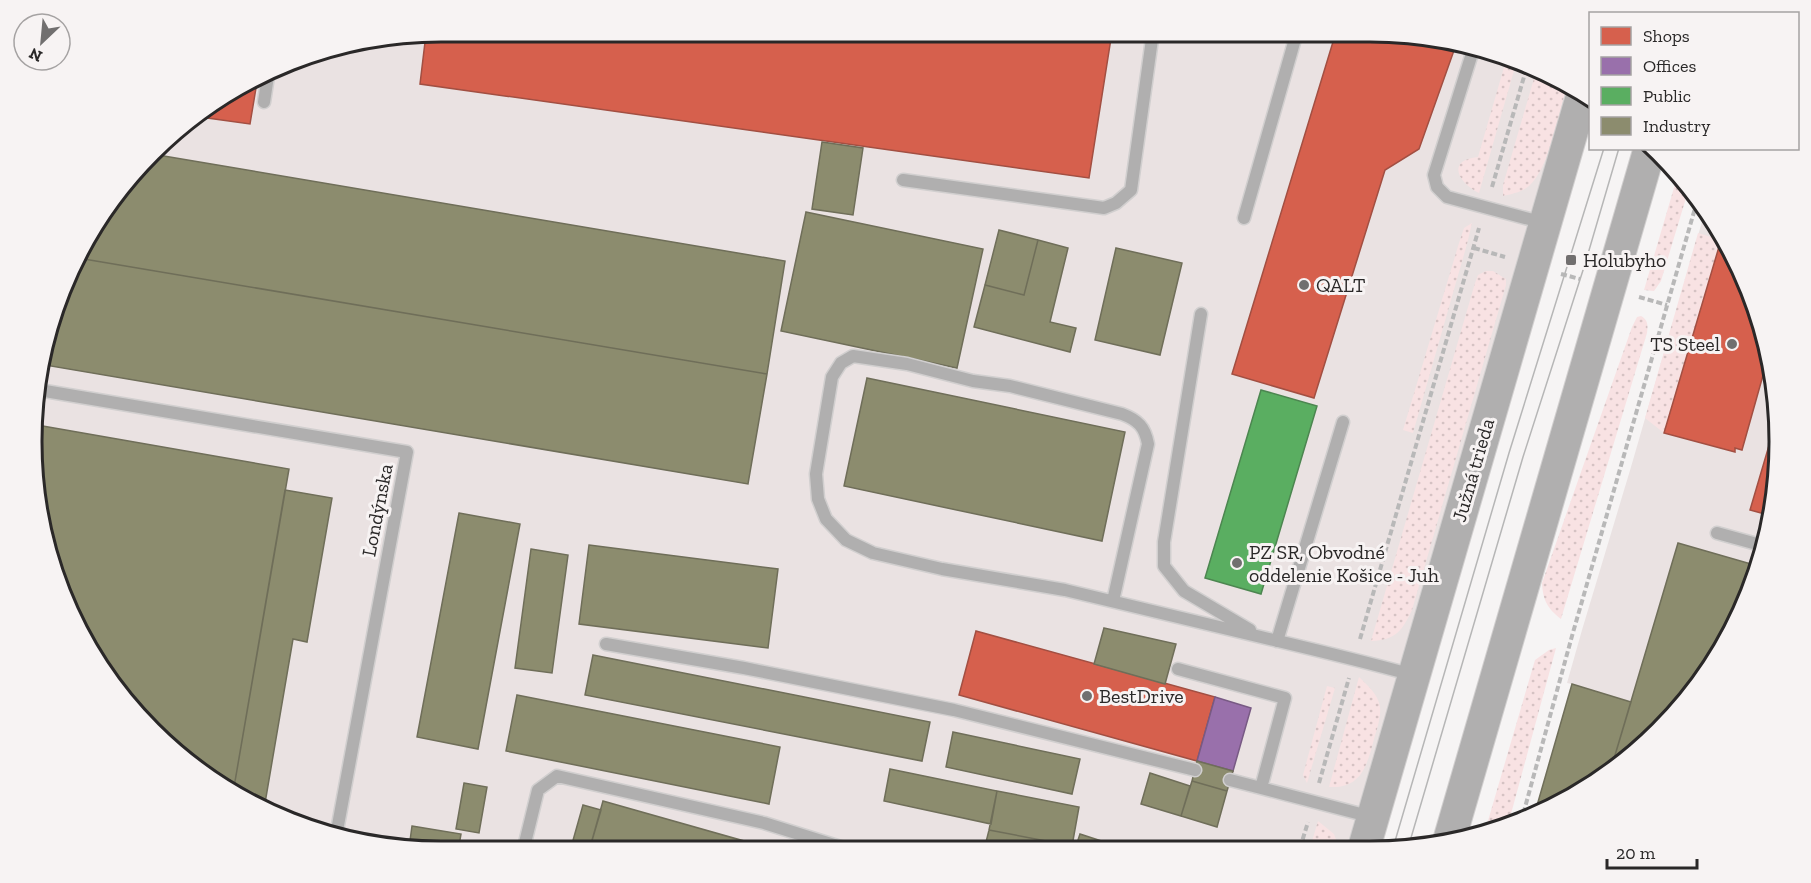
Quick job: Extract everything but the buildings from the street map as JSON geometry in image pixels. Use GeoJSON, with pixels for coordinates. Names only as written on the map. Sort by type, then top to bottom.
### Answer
{"type":"FeatureCollection","features":[{"type":"Feature","properties":{"kind":"street","name":"Južná trieda"},"geometry":{"type":"LineString","coordinates":[[1366,841],[1580,103]]}},
{"type":"Feature","properties":{"kind":"street"},"geometry":{"type":"LineString","coordinates":[[1452,832],[1648,155]]}},
{"type":"Feature","properties":{"kind":"lane"},"geometry":{"type":"LineString","coordinates":[[903,180],[1104,208],[1116,203],[1131,190],[1152,42]]}},
{"type":"Feature","properties":{"kind":"lane"},"geometry":{"type":"LineString","coordinates":[[1244,218],[1294,42]]}},
{"type":"Feature","properties":{"kind":"lane"},"geometry":{"type":"LineString","coordinates":[[1471,56],[1434,175],[1437,188],[1447,197],[1544,223]]}},
{"type":"Feature","properties":{"kind":"lane"},"geometry":{"type":"LineString","coordinates":[[264,102],[267,82]]}},
{"type":"Feature","properties":{"kind":"lane"},"geometry":{"type":"LineString","coordinates":[[1201,314],[1164,542],[1164,566],[1184,591],[1261,637]]}},
{"type":"Feature","properties":{"kind":"lane"},"geometry":{"type":"LineString","coordinates":[[1113,601],[1148,444],[1145,430],[1135,419],[1010,386],[973,381],[907,364],[853,356],[841,363],[832,378],[816,474],[818,499],[826,519],[846,540],[873,553],[942,569],[1065,590],[1355,659],[1414,676]]}},
{"type":"Feature","properties":{"kind":"lane","name":"Londýnska"},"geometry":{"type":"LineString","coordinates":[[45,391],[407,452],[338,827]]}},
{"type":"Feature","properties":{"kind":"lane"},"geometry":{"type":"LineString","coordinates":[[1277,641],[1343,422]]}},
{"type":"Feature","properties":{"kind":"lane"},"geometry":{"type":"LineString","coordinates":[[1717,533],[1755,544]]}},
{"type":"Feature","properties":{"kind":"lane"},"geometry":{"type":"LineString","coordinates":[[606,644],[744,668],[954,710],[1195,770]]}},
{"type":"Feature","properties":{"kind":"lane"},"geometry":{"type":"LineString","coordinates":[[1178,669],[1285,698],[1261,788]]}},
{"type":"Feature","properties":{"kind":"lane"},"geometry":{"type":"LineString","coordinates":[[525,841],[538,790],[557,776],[764,823],[821,841]]}},
{"type":"Feature","properties":{"kind":"lane"},"geometry":{"type":"LineString","coordinates":[[1230,780],[1373,817]]}},
{"type":"Feature","properties":{"kind":"path"},"geometry":{"type":"LineString","coordinates":[[1302,841],[1525,73]]}},
{"type":"Feature","properties":{"kind":"path"},"geometry":{"type":"LineString","coordinates":[[1524,810],[1695,210]]}},
{"type":"Feature","properties":{"kind":"path"},"geometry":{"type":"LineString","coordinates":[[1474,248],[1667,305]]}},
{"type":"Feature","properties":{"kind":"shaded area"},"geometry":{"type":"Polygon","coordinates":[[[442,42],[1370,42],[1422,45],[1498,63],[1546,83],[1580,103],[1366,841],[442,841],[389,838],[364,833],[313,820],[265,800],[220,774],[178,742],[141,705],[109,663],[83,618],[63,570],[45,494],[43,415],[45,389],[56,338],[63,313],[83,265],[109,220],[125,198],[141,178],[178,141],[220,109],[242,96],[265,83],[313,63],[389,45],[442,42]]]}},
{"type":"Feature","properties":{"kind":"shaded area"},"geometry":{"type":"Polygon","coordinates":[[[1505,65],[1514,69],[1479,193],[1465,184],[1459,172],[1462,162],[1478,157],[1505,65]]]}},
{"type":"Feature","properties":{"kind":"shaded area"},"geometry":{"type":"Polygon","coordinates":[[[1534,78],[1565,93],[1557,123],[1548,153],[1536,178],[1523,190],[1503,196],[1503,185],[1534,78]]]}},
{"type":"Feature","properties":{"kind":"shaded area"},"geometry":{"type":"Polygon","coordinates":[[[1675,184],[1686,198],[1661,281],[1654,291],[1644,290],[1675,184]]]}},
{"type":"Feature","properties":{"kind":"shaded area"},"geometry":{"type":"Polygon","coordinates":[[[1702,221],[1739,289],[1755,338],[1766,389],[1769,442],[1766,494],[1748,570],[1728,618],[1715,641],[1702,663],[1670,705],[1633,742],[1613,758],[1591,774],[1537,804],[1572,684],[1567,683],[1702,221]]]}},
{"type":"Feature","properties":{"kind":"shaded area"},"geometry":{"type":"Polygon","coordinates":[[[1472,223],[1413,433],[1403,430],[1464,228],[1472,223]]]}},
{"type":"Feature","properties":{"kind":"shaded area"},"geometry":{"type":"Polygon","coordinates":[[[1698,233],[1712,237],[1719,248],[1664,433],[1645,418],[1698,233]]]}},
{"type":"Feature","properties":{"kind":"shaded area"},"geometry":{"type":"Polygon","coordinates":[[[1486,271],[1493,271],[1506,279],[1506,285],[1412,610],[1397,633],[1387,639],[1371,641],[1475,283],[1478,275],[1486,271]]]}},
{"type":"Feature","properties":{"kind":"shaded area"},"geometry":{"type":"Polygon","coordinates":[[[1641,316],[1647,323],[1647,333],[1561,619],[1547,603],[1542,583],[1632,327],[1637,317],[1641,316]]]}},
{"type":"Feature","properties":{"kind":"shaded area"},"geometry":{"type":"Polygon","coordinates":[[[1556,648],[1511,815],[1487,823],[1535,660],[1556,648]]]}},
{"type":"Feature","properties":{"kind":"shaded area"},"geometry":{"type":"Polygon","coordinates":[[[1359,677],[1372,690],[1379,702],[1379,719],[1369,758],[1361,774],[1355,780],[1340,787],[1329,787],[1359,677]]]}},
{"type":"Feature","properties":{"kind":"shaded area"},"geometry":{"type":"Polygon","coordinates":[[[1327,686],[1335,688],[1307,783],[1303,775],[1327,686]]]}},
{"type":"Feature","properties":{"kind":"shaded area"},"geometry":{"type":"Polygon","coordinates":[[[1318,821],[1334,834],[1336,841],[1312,841],[1318,821]]]}},
{"type":"Feature","properties":{"kind":"tram line"},"geometry":{"type":"LineString","coordinates":[[1395,840],[1509,453],[1603,150]]}},
{"type":"Feature","properties":{"kind":"tram line"},"geometry":{"type":"LineString","coordinates":[[1411,839],[1523,457],[1585,264],[1618,150]]}},
{"type":"Feature","properties":{"kind":"place","name":"Holubyho"},"geometry":{"type":"Point","coordinates":[1571,260]}},
{"type":"Feature","properties":{"kind":"place","name":"QALT"},"geometry":{"type":"Point","coordinates":[1304,285]}},
{"type":"Feature","properties":{"kind":"place","name":"TS Steel"},"geometry":{"type":"Point","coordinates":[1732,344]}},
{"type":"Feature","properties":{"kind":"place","name":"PZ SR, Obvodné oddelenie Košice - Juh"},"geometry":{"type":"Point","coordinates":[1237,563]}},
{"type":"Feature","properties":{"kind":"place","name":"BestDrive"},"geometry":{"type":"Point","coordinates":[1087,696]}}]}
